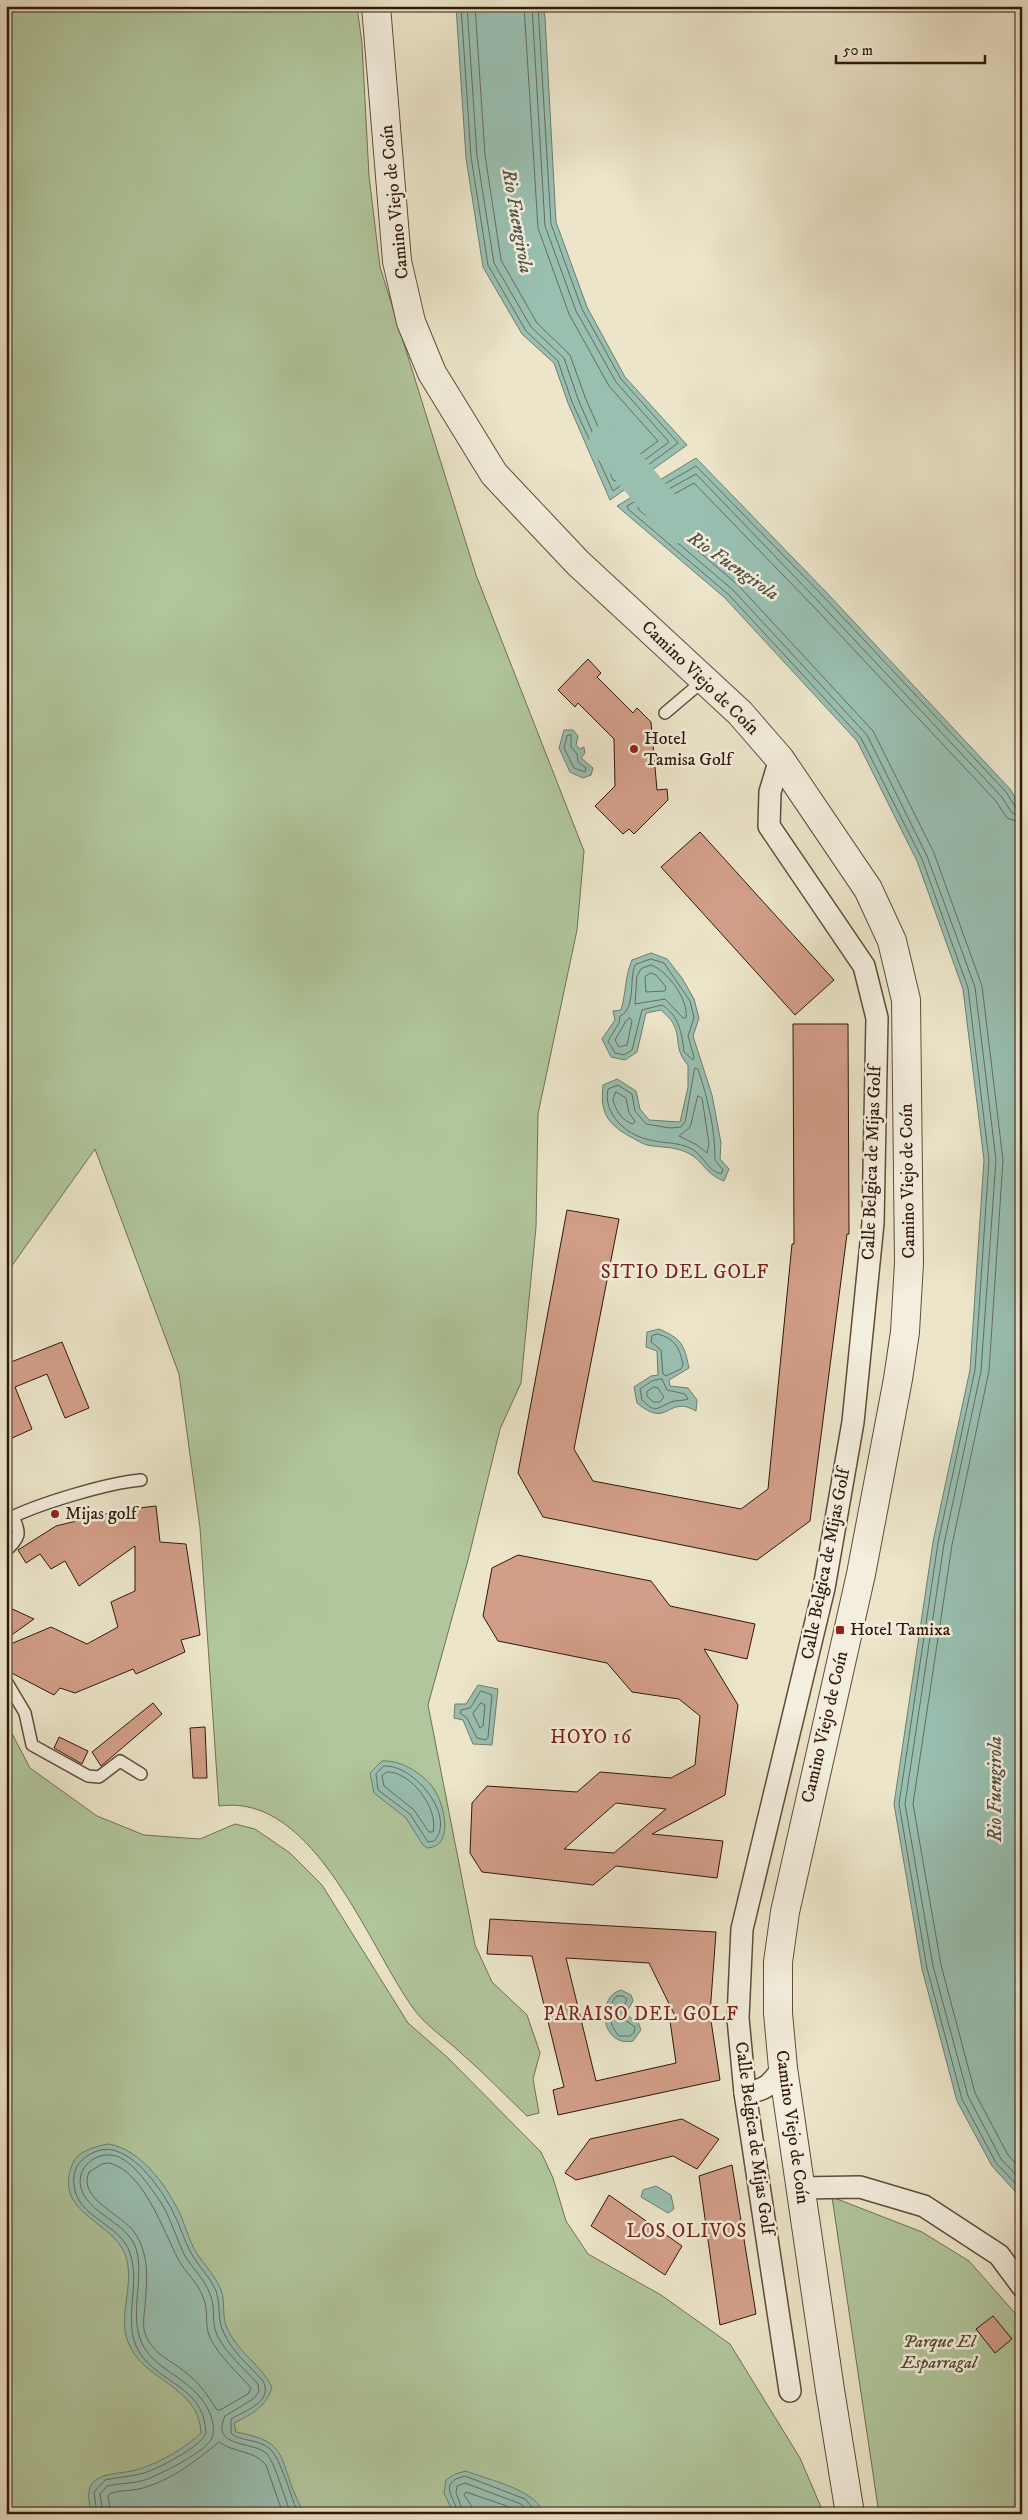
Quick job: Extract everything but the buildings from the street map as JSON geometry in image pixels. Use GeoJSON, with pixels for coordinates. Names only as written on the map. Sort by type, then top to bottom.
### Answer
{"type":"FeatureCollection","features":[{"type":"Feature","properties":{"kind":"street","name":"Camino Viejo de Coín"},"geometry":{"type":"LineString","coordinates":[[376,6],[397,261],[411,322],[432,374],[494,474],[578,562],[706,679],[740,713],[780,759],[868,889],[892,942],[906,1000],[909,1262],[905,1332],[898,1379],[861,1574],[785,1912],[778,1962],[778,2013],[788,2108],[850,2514]]}},
{"type":"Feature","properties":{"kind":"street","name":"Calle Belgica de Mijas Golf"},"geometry":{"type":"LineString","coordinates":[[780,759],[770,792],[769,826],[864,966],[876,1018],[873,1223],[853,1422],[830,1590],[742,1929],[738,2018],[754,2092],[790,2391]]}},
{"type":"Feature","properties":{"kind":"street"},"geometry":{"type":"LineString","coordinates":[[830,1590],[848,1585],[861,1574]]}},
{"type":"Feature","properties":{"kind":"street"},"geometry":{"type":"LineString","coordinates":[[830,1590],[845,1601],[850,1618]]}},
{"type":"Feature","properties":{"kind":"street"},"geometry":{"type":"LineString","coordinates":[[754,2092],[771,2084],[783,2068]]}},
{"type":"Feature","properties":{"kind":"street"},"geometry":{"type":"LineString","coordinates":[[754,2092],[773,2096],[788,2108]]}},
{"type":"Feature","properties":{"kind":"street"},"geometry":{"type":"LineString","coordinates":[[800,2188],[860,2187],[924,2206],[999,2255],[1022,2286]]}},
{"type":"Feature","properties":{"kind":"lane"},"geometry":{"type":"LineString","coordinates":[[665,713],[706,679]]}},
{"type":"Feature","properties":{"kind":"lane"},"geometry":{"type":"LineString","coordinates":[[6,1551],[18,1538],[19,1528],[10,1519],[66,1498],[126,1481],[141,1480]]}},
{"type":"Feature","properties":{"kind":"lane"},"geometry":{"type":"LineString","coordinates":[[6,1681],[25,1713],[32,1745],[88,1776],[99,1777],[120,1761],[141,1774]]}},
{"type":"Feature","properties":{"kind":"green space"},"geometry":{"type":"Polygon","coordinates":[[[6,6],[357,6],[362,44],[369,176],[380,267],[476,575],[584,851],[577,930],[538,1114],[536,1227],[521,1383],[500,1429],[468,1560],[428,1705],[475,1945],[492,1982],[527,2015],[540,2053],[533,2079],[539,2113],[527,2116],[478,2068],[416,2012],[398,1985],[359,1916],[336,1880],[312,1849],[284,1824],[253,1808],[219,1806],[200,1528],[179,1374],[95,1149],[6,1274],[6,6]]]}},
{"type":"Feature","properties":{"kind":"green space"},"geometry":{"type":"Polygon","coordinates":[[[6,1722],[30,1768],[97,1816],[144,1835],[200,1839],[235,1824],[255,1829],[290,1853],[322,1885],[408,2023],[447,2057],[541,2152],[553,2178],[566,2221],[588,2254],[661,2295],[730,2344],[800,2458],[824,2514],[6,2514],[6,1722]]]}},
{"type":"Feature","properties":{"kind":"green space","name":"Parque El Esparragal"},"geometry":{"type":"Polygon","coordinates":[[[832,2197],[922,2232],[969,2261],[1022,2321],[1022,2514],[879,2514],[832,2197]]]}},
{"type":"Feature","properties":{"kind":"water"},"geometry":{"type":"Polygon","coordinates":[[[456,6],[543,6],[556,222],[587,307],[625,377],[687,445],[610,500],[568,403],[554,363],[522,334],[483,267],[466,158],[456,6]]]}},
{"type":"Feature","properties":{"kind":"water"},"geometry":{"type":"Polygon","coordinates":[[[696,458],[827,593],[1010,789],[1022,808],[1022,2199],[992,2166],[957,2101],[922,1969],[894,1804],[933,1542],[970,1370],[984,1160],[963,989],[917,861],[857,741],[725,598],[617,506],[696,458]]]}},
{"type":"Feature","properties":{"kind":"water"},"geometry":{"type":"Polygon","coordinates":[[[564,730],[573,730],[578,736],[576,745],[580,749],[584,747],[585,753],[581,758],[593,768],[591,775],[583,778],[570,772],[559,748],[564,730]]]}},
{"type":"Feature","properties":{"kind":"water"},"geometry":{"type":"Polygon","coordinates":[[[651,953],[667,959],[682,978],[694,999],[699,1018],[693,1036],[712,1095],[721,1143],[720,1159],[729,1169],[724,1181],[712,1175],[697,1159],[688,1153],[673,1148],[647,1145],[629,1136],[610,1121],[604,1109],[603,1085],[617,1079],[636,1091],[640,1109],[649,1120],[680,1122],[688,1087],[688,1065],[683,1059],[679,1049],[676,1029],[669,1018],[661,1010],[646,1013],[637,1052],[625,1060],[611,1057],[602,1039],[615,1020],[613,1011],[621,1010],[632,960],[651,953]]]}},
{"type":"Feature","properties":{"kind":"water"},"geometry":{"type":"Polygon","coordinates":[[[659,1329],[673,1336],[681,1343],[689,1368],[669,1380],[670,1386],[688,1388],[697,1400],[696,1411],[679,1406],[662,1413],[656,1413],[637,1403],[634,1387],[651,1376],[658,1375],[657,1351],[646,1347],[647,1332],[659,1329]]]}},
{"type":"Feature","properties":{"kind":"water"},"geometry":{"type":"Polygon","coordinates":[[[478,1685],[498,1689],[492,1745],[473,1744],[463,1720],[454,1718],[455,1704],[466,1704],[478,1685]]]}},
{"type":"Feature","properties":{"kind":"water"},"geometry":{"type":"Polygon","coordinates":[[[382,1761],[395,1762],[408,1767],[425,1779],[435,1790],[445,1820],[445,1831],[442,1839],[436,1845],[427,1848],[423,1845],[406,1818],[374,1793],[370,1773],[382,1761]]]}},
{"type":"Feature","properties":{"kind":"water"},"geometry":{"type":"Polygon","coordinates":[[[621,1990],[631,1995],[633,2001],[627,2011],[628,2016],[638,2022],[641,2030],[633,2041],[622,2041],[614,2037],[608,2030],[605,2021],[607,2002],[613,1994],[621,1990]]]}},
{"type":"Feature","properties":{"kind":"water"},"geometry":{"type":"Polygon","coordinates":[[[109,2144],[131,2153],[141,2160],[158,2178],[178,2210],[196,2252],[219,2285],[225,2321],[232,2338],[262,2372],[272,2387],[266,2400],[258,2409],[234,2423],[236,2432],[265,2440],[279,2452],[296,2497],[305,2514],[92,2514],[89,2499],[90,2488],[94,2481],[111,2474],[132,2471],[158,2462],[181,2449],[201,2433],[198,2417],[191,2404],[145,2366],[135,2355],[125,2331],[125,2309],[129,2274],[124,2252],[117,2241],[77,2205],[70,2194],[68,2181],[74,2160],[88,2150],[109,2144]]]}},
{"type":"Feature","properties":{"kind":"water"},"geometry":{"type":"Polygon","coordinates":[[[656,2186],[671,2195],[674,2209],[668,2213],[641,2197],[643,2190],[656,2186]]]}},
{"type":"Feature","properties":{"kind":"water"},"geometry":{"type":"Polygon","coordinates":[[[466,2471],[522,2492],[532,2498],[543,2514],[454,2514],[444,2493],[446,2480],[455,2474],[466,2471]]]}},
{"type":"Feature","properties":{"kind":"waterway","name":"Rio Fuengirola"},"geometry":{"type":"LineString","coordinates":[[607,442],[677,525]]}},
{"type":"Feature","properties":{"kind":"place","name":"Hotel Tamisa Golf"},"geometry":{"type":"Point","coordinates":[634,749]}},
{"type":"Feature","properties":{"kind":"place","name":"Mijas golf"},"geometry":{"type":"Point","coordinates":[55,1514]}},
{"type":"Feature","properties":{"kind":"place","name":"Hotel Tamixa"},"geometry":{"type":"Point","coordinates":[840,1630]}},
{"type":"Feature","properties":{"kind":"district","name":"SITIO DEL GOLF"},"geometry":{"type":"Point","coordinates":[685,1272]}},
{"type":"Feature","properties":{"kind":"district","name":"HOYO 16"},"geometry":{"type":"Point","coordinates":[591,1737]}},
{"type":"Feature","properties":{"kind":"district","name":"PARAISO DEL GOLF"},"geometry":{"type":"Point","coordinates":[641,2014]}},
{"type":"Feature","properties":{"kind":"district","name":"LOS OLIVOS"},"geometry":{"type":"Point","coordinates":[687,2231]}}]}
